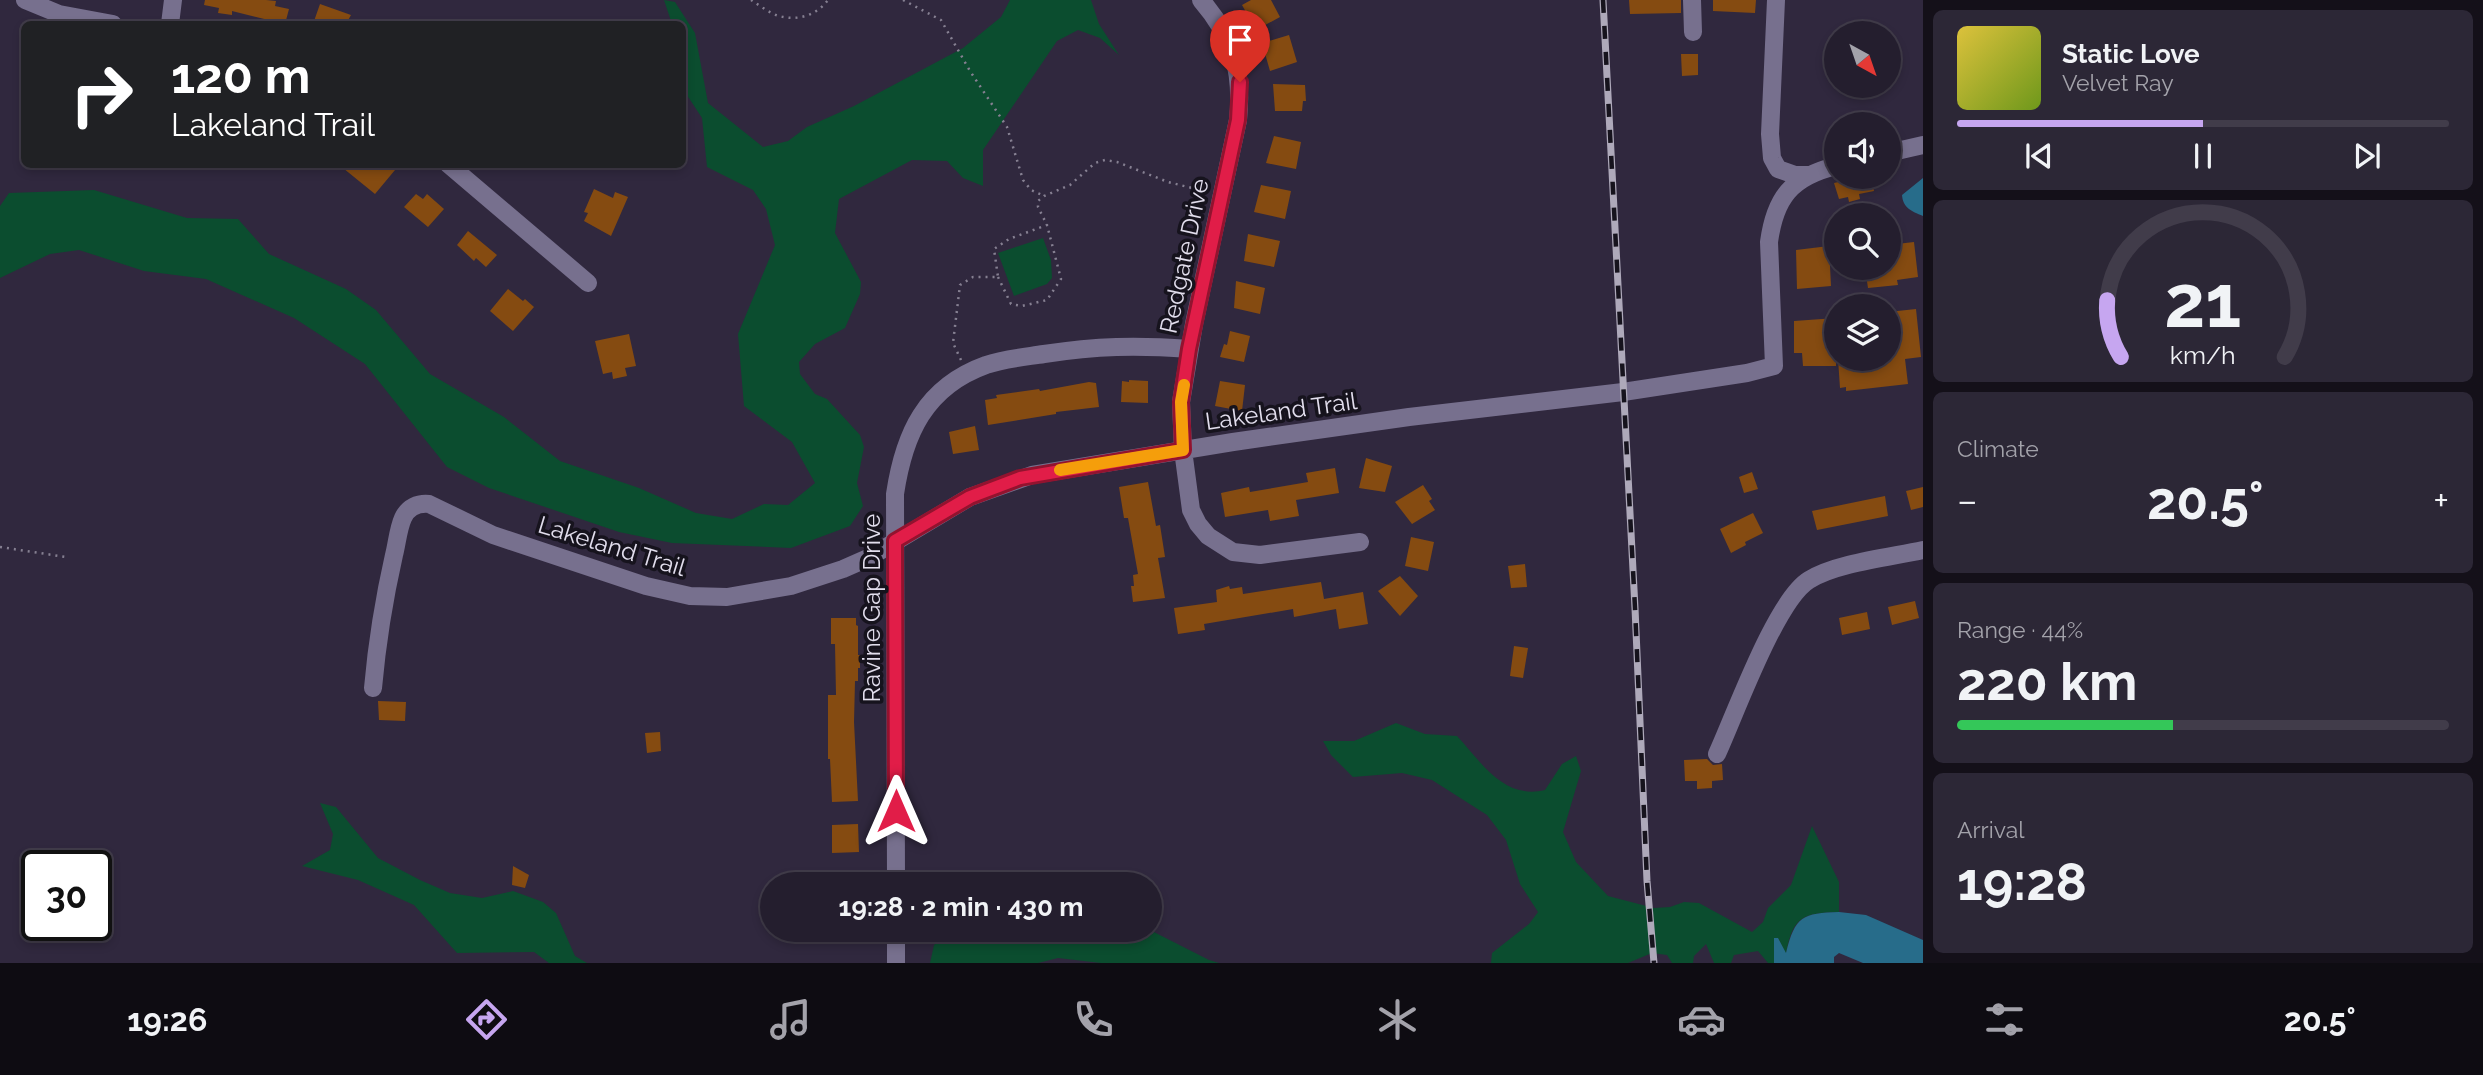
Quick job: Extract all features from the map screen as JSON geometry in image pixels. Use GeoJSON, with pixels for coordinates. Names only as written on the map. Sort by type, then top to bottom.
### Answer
{"type":"FeatureCollection","features":[{"type":"Feature","properties":{"kind":"street"},"geometry":{"type":"LineString","coordinates":[[25,0],[59,14],[97,21]]}},
{"type":"Feature","properties":{"kind":"street"},"geometry":{"type":"LineString","coordinates":[[170,21],[173,0]]}},
{"type":"Feature","properties":{"kind":"street","name":"Redgate Drive"},"geometry":{"type":"LineString","coordinates":[[1201,0],[1227,36],[1240,82],[1238,120],[1189,349],[1181,402],[1183,450],[1191,510],[1198,524],[1213,541],[1233,552],[1261,555],[1360,542]]}},
{"type":"Feature","properties":{"kind":"street"},"geometry":{"type":"LineString","coordinates":[[1692,0],[1693,32]]}},
{"type":"Feature","properties":{"kind":"street"},"geometry":{"type":"LineString","coordinates":[[1776,0],[1770,134],[1772,158],[1777,169],[1795,176],[1808,175]]}},
{"type":"Feature","properties":{"kind":"street"},"geometry":{"type":"LineString","coordinates":[[1901,150],[1923,145]]}},
{"type":"Feature","properties":{"kind":"street"},"geometry":{"type":"LineString","coordinates":[[453,168],[588,283]]}},
{"type":"Feature","properties":{"kind":"street","name":"Lakeland Trail"},"geometry":{"type":"LineString","coordinates":[[373,688],[384,598],[402,519],[411,508],[422,503],[493,535],[646,586],[707,598],[753,594],[818,578],[868,558],[970,497],[1020,478],[1183,450],[1395,419],[1623,393],[1747,373],[1774,366],[1769,242],[1772,222],[1784,195],[1794,184],[1808,175],[1824,170]]}},
{"type":"Feature","properties":{"kind":"street","name":"Ravine Gap Drive"},"geometry":{"type":"LineString","coordinates":[[896,872],[895,494],[900,459],[909,435],[941,391],[968,373],[988,365],[1087,347],[1118,345],[1189,349]]}},
{"type":"Feature","properties":{"kind":"street"},"geometry":{"type":"LineString","coordinates":[[1717,754],[1778,617],[1792,595],[1808,580],[1822,574],[1923,550]]}},
{"type":"Feature","properties":{"kind":"street"},"geometry":{"type":"LineString","coordinates":[[896,942],[896,963]]}},
{"type":"Feature","properties":{"kind":"path"},"geometry":{"type":"LineString","coordinates":[[751,0],[776,15],[797,17],[820,11],[828,0]]}},
{"type":"Feature","properties":{"kind":"path"},"geometry":{"type":"LineString","coordinates":[[903,0],[941,20],[1007,127],[1023,180],[1031,190],[1044,196]]}},
{"type":"Feature","properties":{"kind":"path"},"geometry":{"type":"LineString","coordinates":[[1047,225],[1009,239],[994,249],[998,277],[1011,304],[1023,306],[1047,300],[1061,279],[1047,225],[1038,207],[1038,201],[1070,185],[1095,163],[1105,160],[1117,162],[1168,182],[1222,195]]}},
{"type":"Feature","properties":{"kind":"path"},"geometry":{"type":"LineString","coordinates":[[968,373],[953,343],[960,285],[973,277],[998,277]]}},
{"type":"Feature","properties":{"kind":"path"},"geometry":{"type":"LineString","coordinates":[[0,547],[66,557]]}},
{"type":"Feature","properties":{"kind":"green space"},"geometry":{"type":"Polygon","coordinates":[[[664,0],[675,2],[695,33],[708,103],[763,147],[788,141],[807,127],[854,106],[963,48],[1001,17],[1010,0],[1091,0],[1099,24],[1119,55],[1100,38],[1078,30],[1057,41],[983,150],[983,186],[963,178],[947,161],[912,160],[839,199],[835,233],[861,282],[860,294],[845,328],[815,344],[799,362],[800,374],[815,394],[827,399],[860,435],[864,447],[857,483],[863,506],[850,526],[791,548],[672,543],[619,532],[489,488],[447,467],[365,364],[294,318],[206,279],[144,271],[79,250],[50,254],[0,278],[0,206],[9,193],[94,190],[187,218],[238,219],[269,254],[346,289],[376,310],[430,374],[504,417],[560,461],[639,488],[696,513],[732,519],[764,504],[788,505],[815,483],[792,442],[744,406],[738,334],[775,245],[766,209],[753,190],[707,167],[702,118],[686,94],[686,21],[671,21],[664,0]]]}},
{"type":"Feature","properties":{"kind":"green space"},"geometry":{"type":"Polygon","coordinates":[[[1043,238],[1051,260],[1052,278],[1047,284],[1014,296],[998,253],[1043,238]]]}},
{"type":"Feature","properties":{"kind":"green space"},"geometry":{"type":"Polygon","coordinates":[[[1396,723],[1425,734],[1457,736],[1495,777],[1517,790],[1545,790],[1562,764],[1576,756],[1581,771],[1563,832],[1576,862],[1608,896],[1654,908],[1670,907],[1684,902],[1699,903],[1752,932],[1763,922],[1768,908],[1791,885],[1812,826],[1839,882],[1839,912],[1817,914],[1802,919],[1792,932],[1786,954],[1778,938],[1774,963],[1768,963],[1758,951],[1734,955],[1731,963],[1714,963],[1706,944],[1694,956],[1693,963],[1672,963],[1667,955],[1652,953],[1628,963],[1491,963],[1492,953],[1529,924],[1538,912],[1520,884],[1506,840],[1487,815],[1432,780],[1402,773],[1353,777],[1331,755],[1323,741],[1354,741],[1396,723]]]}},
{"type":"Feature","properties":{"kind":"green space"},"geometry":{"type":"Polygon","coordinates":[[[320,803],[336,807],[378,858],[420,880],[450,893],[482,898],[513,891],[543,902],[556,913],[575,956],[587,963],[549,963],[534,952],[457,953],[414,905],[358,880],[302,866],[330,850],[333,834],[320,803]]]}},
{"type":"Feature","properties":{"kind":"green space"},"geometry":{"type":"Polygon","coordinates":[[[1162,936],[1219,963],[1101,963],[1058,958],[1038,963],[930,963],[934,945],[938,942],[1162,942],[1162,936]]]}},
{"type":"Feature","properties":{"kind":"water"},"geometry":{"type":"Polygon","coordinates":[[[1923,178],[1923,216],[1908,209],[1902,195],[1923,178]]]}},
{"type":"Feature","properties":{"kind":"water"},"geometry":{"type":"Polygon","coordinates":[[[1839,912],[1866,915],[1923,940],[1923,963],[1863,963],[1839,953],[1834,957],[1834,963],[1774,963],[1774,938],[1778,938],[1786,953],[1793,931],[1802,919],[1817,914],[1839,912]]]}},
{"type":"Feature","properties":{"kind":"building"},"geometry":{"type":"Polygon","coordinates":[[[205,0],[266,0],[276,1],[275,6],[289,9],[286,21],[273,21],[232,11],[232,15],[218,13],[219,8],[204,5],[205,0]]]}},
{"type":"Feature","properties":{"kind":"building"},"geometry":{"type":"Polygon","coordinates":[[[1251,0],[1271,0],[1280,17],[1256,30],[1242,5],[1251,0]]]}},
{"type":"Feature","properties":{"kind":"building"},"geometry":{"type":"Polygon","coordinates":[[[1629,0],[1681,0],[1681,13],[1630,14],[1629,0]]]}},
{"type":"Feature","properties":{"kind":"building"},"geometry":{"type":"Polygon","coordinates":[[[1713,0],[1756,0],[1755,13],[1713,11],[1713,0]]]}},
{"type":"Feature","properties":{"kind":"building"},"geometry":{"type":"Polygon","coordinates":[[[320,4],[351,15],[348,21],[314,21],[320,4]]]}},
{"type":"Feature","properties":{"kind":"building"},"geometry":{"type":"Polygon","coordinates":[[[1289,35],[1297,62],[1270,71],[1262,43],[1289,35]]]}},
{"type":"Feature","properties":{"kind":"building"},"geometry":{"type":"Polygon","coordinates":[[[1681,54],[1698,54],[1698,75],[1682,76],[1681,54]]]}},
{"type":"Feature","properties":{"kind":"building"},"geometry":{"type":"Polygon","coordinates":[[[1273,84],[1305,85],[1306,101],[1303,101],[1302,111],[1275,111],[1273,84]]]}},
{"type":"Feature","properties":{"kind":"building"},"geometry":{"type":"Polygon","coordinates":[[[1274,136],[1301,142],[1296,169],[1266,163],[1274,136]]]}},
{"type":"Feature","properties":{"kind":"building"},"geometry":{"type":"Polygon","coordinates":[[[343,168],[397,168],[375,194],[343,168]]]}},
{"type":"Feature","properties":{"kind":"building"},"geometry":{"type":"Polygon","coordinates":[[[1261,185],[1291,191],[1285,219],[1254,212],[1261,185]]]}},
{"type":"Feature","properties":{"kind":"building"},"geometry":{"type":"Polygon","coordinates":[[[594,189],[613,198],[615,192],[628,197],[611,236],[584,221],[588,213],[584,212],[594,189]]]}},
{"type":"Feature","properties":{"kind":"building"},"geometry":{"type":"Polygon","coordinates":[[[1836,189],[1874,189],[1859,194],[1860,199],[1849,202],[1848,197],[1839,199],[1836,189]]]}},
{"type":"Feature","properties":{"kind":"building"},"geometry":{"type":"Polygon","coordinates":[[[416,194],[423,199],[427,194],[444,209],[428,227],[404,207],[416,194]]]}},
{"type":"Feature","properties":{"kind":"building"},"geometry":{"type":"Polygon","coordinates":[[[468,231],[497,255],[486,267],[476,258],[474,261],[457,245],[468,231]]]}},
{"type":"Feature","properties":{"kind":"building"},"geometry":{"type":"Polygon","coordinates":[[[1248,234],[1280,241],[1274,267],[1244,261],[1248,234]]]}},
{"type":"Feature","properties":{"kind":"building"},"geometry":{"type":"Polygon","coordinates":[[[1914,242],[1918,277],[1901,279],[1901,244],[1914,242]]]}},
{"type":"Feature","properties":{"kind":"building"},"geometry":{"type":"Polygon","coordinates":[[[1824,247],[1824,280],[1831,280],[1831,286],[1797,289],[1796,250],[1824,247]]]}},
{"type":"Feature","properties":{"kind":"building"},"geometry":{"type":"Polygon","coordinates":[[[1867,280],[1897,280],[1898,285],[1868,288],[1867,280]]]}},
{"type":"Feature","properties":{"kind":"building"},"geometry":{"type":"Polygon","coordinates":[[[1236,281],[1265,288],[1260,314],[1234,308],[1236,281]]]}},
{"type":"Feature","properties":{"kind":"building"},"geometry":{"type":"Polygon","coordinates":[[[508,289],[534,307],[513,331],[490,311],[508,289]]]}},
{"type":"Feature","properties":{"kind":"building"},"geometry":{"type":"Polygon","coordinates":[[[1916,309],[1921,357],[1905,359],[1908,384],[1846,391],[1846,387],[1840,388],[1839,371],[1901,371],[1901,311],[1916,309]]]}},
{"type":"Feature","properties":{"kind":"building"},"geometry":{"type":"Polygon","coordinates":[[[1824,319],[1824,366],[1803,366],[1802,353],[1794,353],[1794,321],[1824,319]]]}},
{"type":"Feature","properties":{"kind":"building"},"geometry":{"type":"Polygon","coordinates":[[[1230,331],[1250,336],[1244,362],[1220,357],[1224,344],[1227,345],[1230,331]]]}},
{"type":"Feature","properties":{"kind":"building"},"geometry":{"type":"Polygon","coordinates":[[[629,334],[636,366],[625,368],[627,376],[613,379],[612,372],[603,374],[595,341],[629,334]]]}},
{"type":"Feature","properties":{"kind":"building"},"geometry":{"type":"Polygon","coordinates":[[[1122,381],[1148,381],[1148,403],[1121,402],[1122,381]]]}},
{"type":"Feature","properties":{"kind":"building"},"geometry":{"type":"Polygon","coordinates":[[[1220,381],[1245,385],[1242,411],[1215,406],[1220,381]]]}},
{"type":"Feature","properties":{"kind":"building"},"geometry":{"type":"Polygon","coordinates":[[[1096,383],[1099,407],[988,425],[985,400],[997,398],[996,395],[1040,391],[1096,383]]]}},
{"type":"Feature","properties":{"kind":"building"},"geometry":{"type":"Polygon","coordinates":[[[975,426],[979,450],[953,454],[949,432],[975,426]]]}},
{"type":"Feature","properties":{"kind":"building"},"geometry":{"type":"Polygon","coordinates":[[[1366,458],[1392,466],[1385,492],[1359,488],[1366,458]]]}},
{"type":"Feature","properties":{"kind":"building"},"geometry":{"type":"Polygon","coordinates":[[[1335,468],[1339,493],[1296,500],[1299,516],[1270,521],[1268,510],[1225,517],[1221,493],[1249,487],[1250,492],[1308,482],[1306,473],[1335,468]]]}},
{"type":"Feature","properties":{"kind":"building"},"geometry":{"type":"Polygon","coordinates":[[[1752,472],[1758,489],[1744,493],[1739,477],[1752,472]]]}},
{"type":"Feature","properties":{"kind":"building"},"geometry":{"type":"Polygon","coordinates":[[[1148,482],[1156,526],[1160,525],[1165,557],[1158,558],[1165,598],[1133,602],[1131,586],[1134,586],[1133,575],[1138,574],[1128,518],[1124,518],[1119,487],[1148,482]]]}},
{"type":"Feature","properties":{"kind":"building"},"geometry":{"type":"Polygon","coordinates":[[[1423,485],[1435,510],[1412,524],[1395,502],[1423,485]]]}},
{"type":"Feature","properties":{"kind":"building"},"geometry":{"type":"Polygon","coordinates":[[[1923,487],[1923,507],[1911,510],[1906,491],[1923,487]]]}},
{"type":"Feature","properties":{"kind":"building"},"geometry":{"type":"Polygon","coordinates":[[[1885,496],[1888,516],[1817,530],[1812,511],[1885,496]]]}},
{"type":"Feature","properties":{"kind":"building"},"geometry":{"type":"Polygon","coordinates":[[[1753,513],[1763,533],[1731,553],[1720,529],[1753,513]]]}},
{"type":"Feature","properties":{"kind":"building"},"geometry":{"type":"Polygon","coordinates":[[[1411,537],[1434,542],[1428,571],[1405,566],[1411,537]]]}},
{"type":"Feature","properties":{"kind":"building"},"geometry":{"type":"Polygon","coordinates":[[[1525,564],[1527,587],[1511,588],[1508,566],[1525,564]]]}},
{"type":"Feature","properties":{"kind":"building"},"geometry":{"type":"Polygon","coordinates":[[[1400,576],[1418,596],[1400,616],[1378,591],[1400,576]]]}},
{"type":"Feature","properties":{"kind":"building"},"geometry":{"type":"Polygon","coordinates":[[[1321,582],[1324,599],[1363,592],[1368,624],[1339,629],[1336,609],[1294,617],[1293,609],[1204,624],[1205,630],[1178,634],[1174,608],[1217,602],[1216,590],[1229,586],[1230,589],[1242,587],[1243,594],[1321,582]]]}},
{"type":"Feature","properties":{"kind":"building"},"geometry":{"type":"Polygon","coordinates":[[[1915,601],[1919,618],[1892,625],[1888,607],[1915,601]]]}},
{"type":"Feature","properties":{"kind":"building"},"geometry":{"type":"Polygon","coordinates":[[[1867,612],[1870,629],[1842,635],[1839,618],[1867,612]]]}},
{"type":"Feature","properties":{"kind":"building"},"geometry":{"type":"Polygon","coordinates":[[[831,618],[856,618],[858,626],[860,668],[858,681],[855,681],[854,722],[858,801],[832,802],[828,759],[828,695],[836,695],[835,644],[831,644],[831,618]]]}},
{"type":"Feature","properties":{"kind":"building"},"geometry":{"type":"Polygon","coordinates":[[[1514,646],[1528,648],[1523,678],[1510,676],[1514,646]]]}},
{"type":"Feature","properties":{"kind":"building"},"geometry":{"type":"Polygon","coordinates":[[[378,701],[406,702],[405,721],[379,720],[378,701]]]}},
{"type":"Feature","properties":{"kind":"building"},"geometry":{"type":"Polygon","coordinates":[[[660,732],[661,751],[647,753],[645,733],[660,732]]]}},
{"type":"Feature","properties":{"kind":"building"},"geometry":{"type":"Polygon","coordinates":[[[1707,759],[1713,765],[1722,764],[1723,780],[1712,781],[1712,788],[1697,789],[1697,781],[1685,781],[1684,760],[1707,759]]]}},
{"type":"Feature","properties":{"kind":"building"},"geometry":{"type":"Polygon","coordinates":[[[858,824],[859,852],[832,853],[832,825],[858,824]]]}},
{"type":"Feature","properties":{"kind":"building"},"geometry":{"type":"Polygon","coordinates":[[[513,866],[529,875],[525,888],[512,885],[513,866]]]}},
{"type":"Feature","properties":{"kind":"railway"},"geometry":{"type":"LineString","coordinates":[[1603,0],[1647,881],[1654,963]]}},
{"type":"Feature","properties":{"kind":"slow traffic"},"geometry":{"type":"LineString","coordinates":[[1060,470],[1183,450],[1181,402],[1184,385]]}},
{"type":"Feature","properties":{"kind":"route"},"geometry":{"type":"LineString","coordinates":[[896,811],[895,541],[970,497],[1020,478],[1183,450],[1181,402],[1189,349],[1238,120],[1240,82]]}}]}
